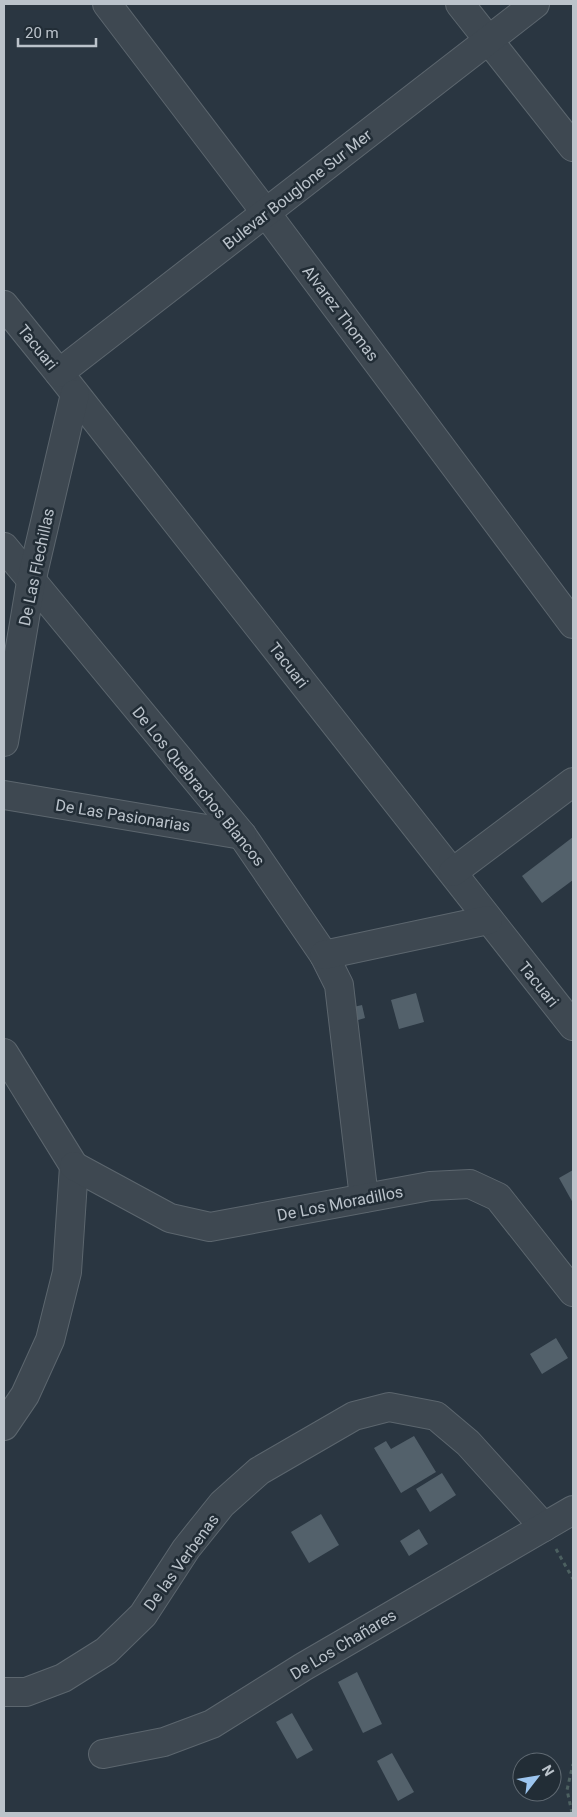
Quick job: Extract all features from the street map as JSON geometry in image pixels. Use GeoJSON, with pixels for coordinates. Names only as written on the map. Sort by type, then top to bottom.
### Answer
{"type":"FeatureCollection","features":[{"type":"Feature","properties":{"kind":"street","name":"Alvarez Thomas"},"geometry":{"type":"LineString","coordinates":[[107,4],[266,213],[573,624]]}},
{"type":"Feature","properties":{"kind":"street"},"geometry":{"type":"LineString","coordinates":[[460,4],[573,148]]}},
{"type":"Feature","properties":{"kind":"street","name":"Bulevar Bouglone Sur Mer"},"geometry":{"type":"LineString","coordinates":[[67,384],[266,213],[535,4]]}},
{"type":"Feature","properties":{"kind":"street","name":"Tacuari"},"geometry":{"type":"LineString","coordinates":[[4,305],[573,1026]]}},
{"type":"Feature","properties":{"kind":"street","name":"De Las Flechillas"},"geometry":{"type":"LineString","coordinates":[[4,742],[67,384]]}},
{"type":"Feature","properties":{"kind":"street","name":"De Los Quebrachos Blancos"},"geometry":{"type":"LineString","coordinates":[[4,547],[242,835],[324,955],[339,985],[364,1198]]}},
{"type":"Feature","properties":{"kind":"street"},"geometry":{"type":"LineString","coordinates":[[453,872],[573,782]]}},
{"type":"Feature","properties":{"kind":"street","name":"De Las Pasionarias"},"geometry":{"type":"LineString","coordinates":[[4,795],[242,835]]}},
{"type":"Feature","properties":{"kind":"street"},"geometry":{"type":"LineString","coordinates":[[324,955],[488,920]]}},
{"type":"Feature","properties":{"kind":"street"},"geometry":{"type":"LineString","coordinates":[[4,1052],[74,1166],[67,1272],[50,1340],[26,1395],[4,1426]]}},
{"type":"Feature","properties":{"kind":"street","name":"De Los Moradillos"},"geometry":{"type":"LineString","coordinates":[[74,1166],[170,1218],[210,1227],[430,1186],[470,1184],[498,1197],[573,1292]]}},
{"type":"Feature","properties":{"kind":"street","name":"De las Verbenas"},"geometry":{"type":"LineString","coordinates":[[4,1692],[26,1692],[63,1678],[106,1651],[143,1614],[186,1549],[222,1504],[259,1471],[354,1416],[390,1407],[436,1416],[468,1443],[544,1527]]}},
{"type":"Feature","properties":{"kind":"street","name":"De Los Chañares"},"geometry":{"type":"LineString","coordinates":[[103,1754],[164,1742],[212,1724],[303,1668],[573,1510]]}},
{"type":"Feature","properties":{"kind":"path"},"geometry":{"type":"LineString","coordinates":[[544,1527],[573,1579]]}},
{"type":"Feature","properties":{"kind":"path"},"geometry":{"type":"LineString","coordinates":[[572,1813],[567,1790],[573,1764]]}},
{"type":"Feature","properties":{"kind":"building"},"geometry":{"type":"Polygon","coordinates":[[[573,837],[573,880],[542,903],[522,876],[573,837]]]}},
{"type":"Feature","properties":{"kind":"building"},"geometry":{"type":"Polygon","coordinates":[[[416,993],[424,1022],[399,1029],[391,1000],[416,993]]]}},
{"type":"Feature","properties":{"kind":"building"},"geometry":{"type":"Polygon","coordinates":[[[362,1005],[365,1018],[348,1023],[345,1009],[362,1005]]]}},
{"type":"Feature","properties":{"kind":"building"},"geometry":{"type":"Polygon","coordinates":[[[573,1170],[573,1203],[559,1178],[573,1170]]]}},
{"type":"Feature","properties":{"kind":"building"},"geometry":{"type":"Polygon","coordinates":[[[556,1338],[568,1358],[542,1374],[530,1354],[556,1338]]]}},
{"type":"Feature","properties":{"kind":"building"},"geometry":{"type":"Polygon","coordinates":[[[414,1436],[436,1472],[401,1493],[374,1448],[386,1441],[391,1449],[414,1436]]]}},
{"type":"Feature","properties":{"kind":"building"},"geometry":{"type":"Polygon","coordinates":[[[442,1473],[456,1495],[430,1512],[416,1489],[442,1473]]]}},
{"type":"Feature","properties":{"kind":"building"},"geometry":{"type":"Polygon","coordinates":[[[321,1514],[339,1545],[309,1563],[291,1532],[321,1514]]]}},
{"type":"Feature","properties":{"kind":"building"},"geometry":{"type":"Polygon","coordinates":[[[419,1529],[428,1544],[409,1556],[400,1541],[419,1529]]]}},
{"type":"Feature","properties":{"kind":"building"},"geometry":{"type":"Polygon","coordinates":[[[357,1672],[382,1724],[363,1733],[338,1682],[357,1672]]]}},
{"type":"Feature","properties":{"kind":"building"},"geometry":{"type":"Polygon","coordinates":[[[292,1713],[313,1750],[297,1759],[276,1722],[292,1713]]]}},
{"type":"Feature","properties":{"kind":"building"},"geometry":{"type":"Polygon","coordinates":[[[392,1753],[414,1792],[398,1801],[377,1761],[392,1753]]]}}]}
